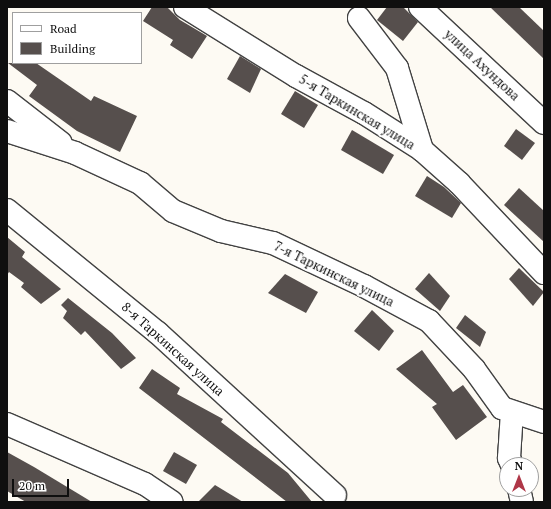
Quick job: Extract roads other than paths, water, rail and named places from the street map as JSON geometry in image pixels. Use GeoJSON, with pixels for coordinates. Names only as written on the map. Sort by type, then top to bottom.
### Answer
{"type":"FeatureCollection","features":[{"type":"Feature","properties":{"kind":"street","name":"5-я Таркинская улица"},"geometry":{"type":"LineString","coordinates":[[185,7],[296,76],[364,113],[422,150],[459,183],[544,273]]}},
{"type":"Feature","properties":{"kind":"street","name":"улица Ахундова"},"geometry":{"type":"LineString","coordinates":[[420,7],[544,124]]}},
{"type":"Feature","properties":{"kind":"street"},"geometry":{"type":"LineString","coordinates":[[359,18],[396,68],[422,150]]}},
{"type":"Feature","properties":{"kind":"street","name":"7-я Таркинская улица"},"geometry":{"type":"LineString","coordinates":[[7,100],[75,153]]}},
{"type":"Feature","properties":{"kind":"street","name":"7-я Таркинская улица"},"geometry":{"type":"LineString","coordinates":[[7,131],[75,153],[140,183],[173,211],[221,231],[273,243],[364,286],[429,321],[474,368],[502,408],[544,422]]}},
{"type":"Feature","properties":{"kind":"street","name":"8-я Таркинская улица"},"geometry":{"type":"LineString","coordinates":[[7,210],[158,334],[335,495]]}},
{"type":"Feature","properties":{"kind":"street"},"geometry":{"type":"LineString","coordinates":[[509,457],[512,412]]}},
{"type":"Feature","properties":{"kind":"street"},"geometry":{"type":"LineString","coordinates":[[7,424],[145,484],[172,502]]}}]}
